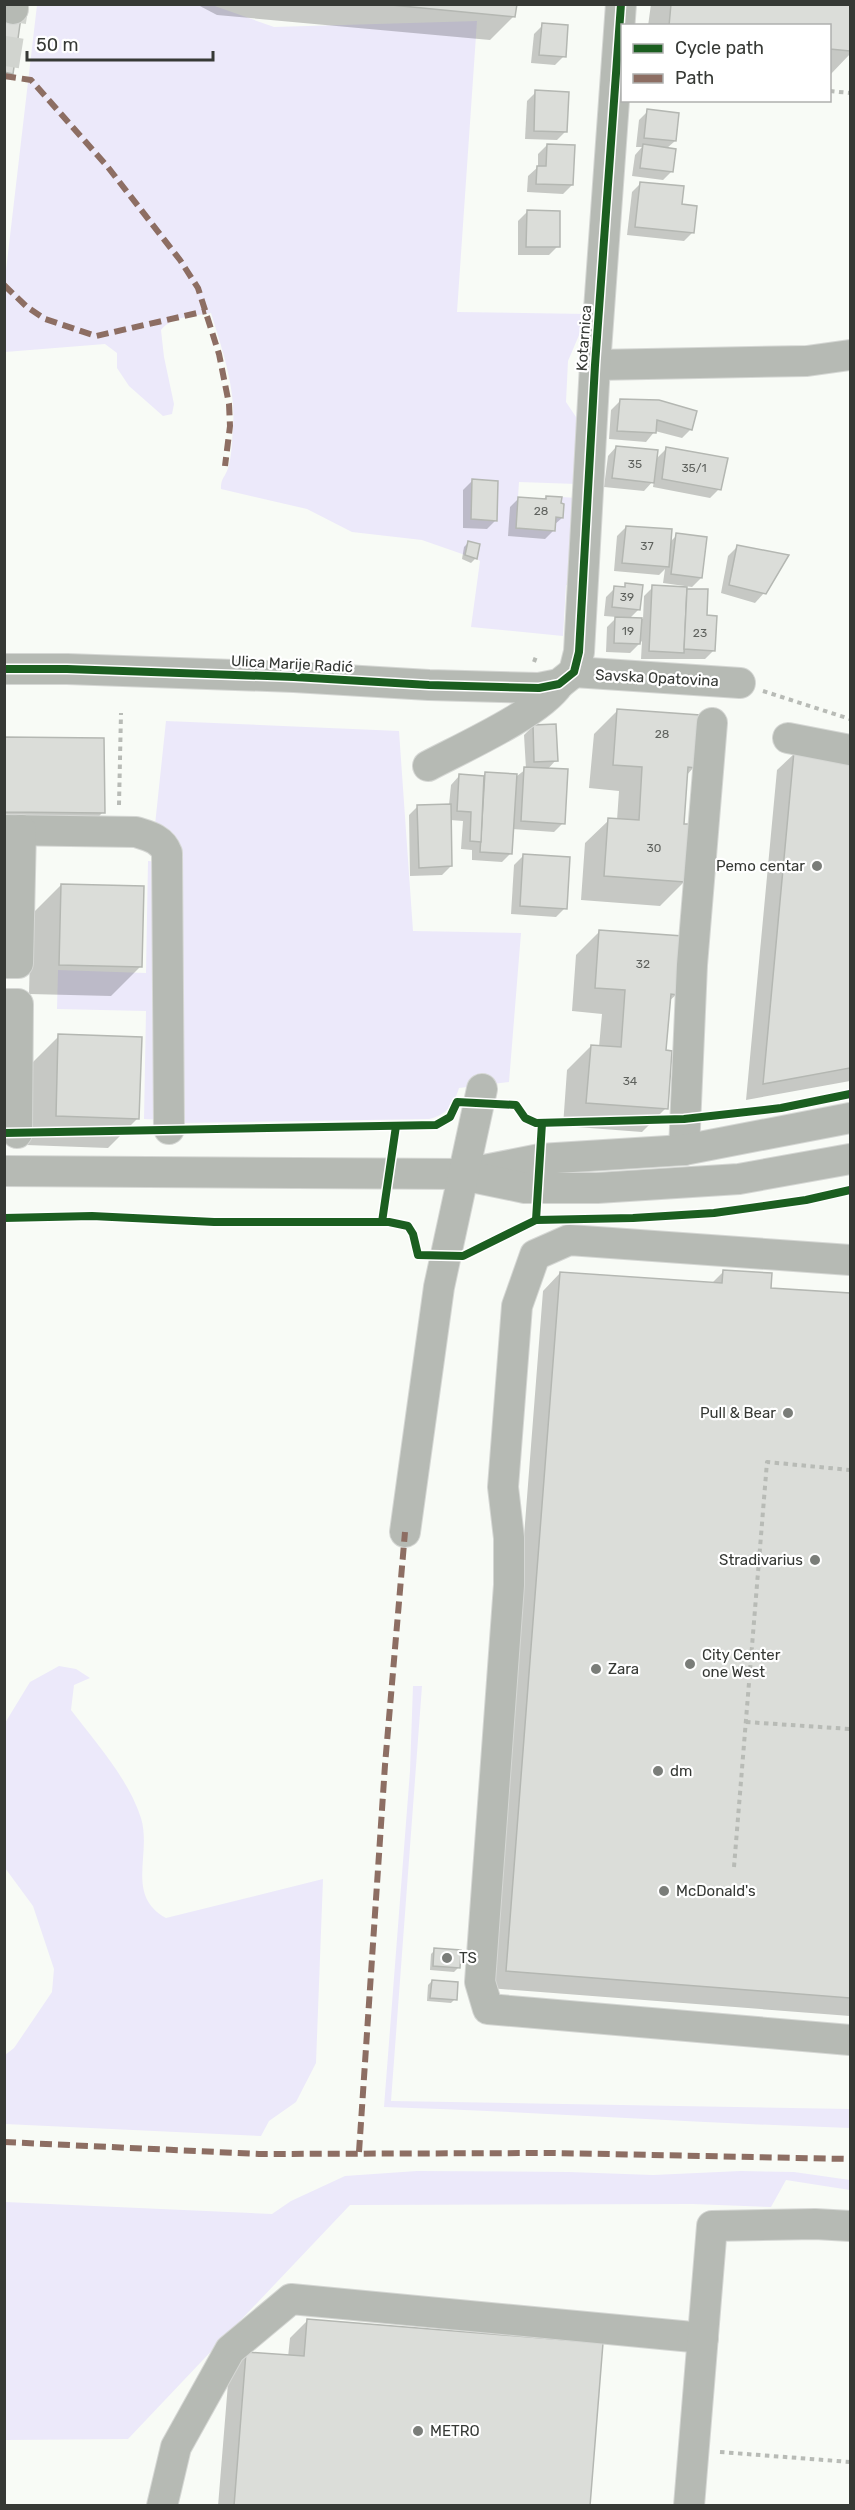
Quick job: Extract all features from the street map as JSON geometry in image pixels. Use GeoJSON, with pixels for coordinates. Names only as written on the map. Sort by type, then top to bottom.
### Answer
{"type":"FeatureCollection","features":[{"type":"Feature","properties":{"kind":"street","name":"Kotarnica"},"geometry":{"type":"LineString","coordinates":[[567,678],[579,652],[621,4]]}},
{"type":"Feature","properties":{"kind":"street"},"geometry":{"type":"LineString","coordinates":[[596,365],[807,361],[850,355]]}},
{"type":"Feature","properties":{"kind":"street","name":"Ulica Marije Radić"},"geometry":{"type":"LineString","coordinates":[[4,669],[67,669],[539,688],[567,678]]}},
{"type":"Feature","properties":{"kind":"street"},"geometry":{"type":"LineString","coordinates":[[428,766],[535,708],[553,694],[567,678]]}},
{"type":"Feature","properties":{"kind":"street","name":"Savska Opatovina"},"geometry":{"type":"LineString","coordinates":[[567,678],[740,683]]}},
{"type":"Feature","properties":{"kind":"street"},"geometry":{"type":"LineString","coordinates":[[684,1150],[692,964],[712,723]]}},
{"type":"Feature","properties":{"kind":"street"},"geometry":{"type":"LineString","coordinates":[[788,738],[850,750]]}},
{"type":"Feature","properties":{"kind":"street"},"geometry":{"type":"LineString","coordinates":[[17,1133],[11,1004],[13,830],[136,832],[156,839],[164,845],[168,853],[169,1129]]}},
{"type":"Feature","properties":{"kind":"street"},"geometry":{"type":"LineString","coordinates":[[405,1532],[439,1287],[482,1089]]}},
{"type":"Feature","properties":{"kind":"street"},"geometry":{"type":"LineString","coordinates":[[4,1171],[464,1174],[540,1159],[684,1150],[850,1118]]}},
{"type":"Feature","properties":{"kind":"street"},"geometry":{"type":"LineString","coordinates":[[464,1174],[525,1188],[597,1188],[739,1179],[850,1160]]}},
{"type":"Feature","properties":{"kind":"street"},"geometry":{"type":"LineString","coordinates":[[850,1260],[570,1240],[535,1255],[517,1306],[503,1487],[509,1538],[508,1585],[480,1982],[488,2009],[850,2040]]}},
{"type":"Feature","properties":{"kind":"street"},"geometry":{"type":"LineString","coordinates":[[689,2505],[712,2226],[815,2224],[850,2226]]}},
{"type":"Feature","properties":{"kind":"street"},"geometry":{"type":"LineString","coordinates":[[162,2505],[176,2447],[230,2350],[291,2299],[703,2338]]}},
{"type":"Feature","properties":{"kind":"path"},"geometry":{"type":"LineString","coordinates":[[831,91],[850,93]]}},
{"type":"Feature","properties":{"kind":"path"},"geometry":{"type":"LineString","coordinates":[[740,683],[850,719]]}},
{"type":"Feature","properties":{"kind":"path"},"geometry":{"type":"LineString","coordinates":[[119,831],[121,713]]}},
{"type":"Feature","properties":{"kind":"path"},"geometry":{"type":"LineString","coordinates":[[734,1867],[767,1462],[850,1470]]}},
{"type":"Feature","properties":{"kind":"path"},"geometry":{"type":"LineString","coordinates":[[746,1722],[850,1729]]}},
{"type":"Feature","properties":{"kind":"path"},"geometry":{"type":"LineString","coordinates":[[695,2450],[850,2462]]}},
{"type":"Feature","properties":{"kind":"shaded area"},"geometry":{"type":"Polygon","coordinates":[[[37,5],[212,5],[274,27],[477,21],[457,312],[588,314],[568,361],[566,402],[580,423],[577,484],[519,482],[516,528],[555,531],[556,517],[563,518],[562,497],[576,498],[571,585],[566,585],[563,636],[471,627],[480,561],[477,559],[480,544],[468,541],[465,555],[422,540],[352,532],[307,509],[221,489],[230,458],[233,412],[227,369],[211,313],[177,319],[161,330],[174,404],[172,414],[163,416],[129,386],[117,368],[117,353],[105,344],[5,352],[5,279],[37,5]],[[472,480],[471,519],[497,521],[498,481],[472,480]]]}},
{"type":"Feature","properties":{"kind":"shaded area"},"geometry":{"type":"Polygon","coordinates":[[[166,721],[399,731],[413,931],[521,933],[509,1082],[459,1088],[449,1108],[441,1115],[429,1119],[184,1123],[182,863],[155,825],[166,721]]]}},
{"type":"Feature","properties":{"kind":"shaded area"},"geometry":{"type":"Polygon","coordinates":[[[148,861],[171,863],[164,1120],[144,1119],[146,1011],[57,1009],[58,970],[146,973],[148,861]]]}},
{"type":"Feature","properties":{"kind":"shaded area"},"geometry":{"type":"Polygon","coordinates":[[[59,1666],[76,1669],[90,1678],[74,1685],[71,1710],[120,1775],[135,1803],[144,1832],[143,1886],[146,1898],[154,1909],[166,1918],[323,1879],[316,2063],[296,2102],[269,2121],[261,2136],[5,2124],[5,2055],[14,2048],[52,1992],[54,1969],[33,1906],[5,1868],[5,1723],[30,1682],[59,1666]]]}},
{"type":"Feature","properties":{"kind":"shaded area"},"geometry":{"type":"Polygon","coordinates":[[[413,1686],[422,1686],[391,2101],[850,2109],[850,2128],[384,2107],[410,1771],[413,1686]]]}},
{"type":"Feature","properties":{"kind":"shaded area"},"geometry":{"type":"Polygon","coordinates":[[[417,2171],[653,2175],[741,2171],[794,2172],[850,2180],[850,2190],[786,2180],[771,2207],[693,2204],[350,2205],[128,2439],[5,2440],[5,2202],[272,2214],[291,2201],[345,2176],[417,2171]]]}},
{"type":"Feature","properties":{"kind":"building"},"geometry":{"type":"Polygon","coordinates":[[[381,4],[517,4],[515,17],[381,4]]]}},
{"type":"Feature","properties":{"kind":"building"},"geometry":{"type":"Polygon","coordinates":[[[671,4],[850,4],[850,51],[831,49],[831,24],[669,24],[671,4]]]}},
{"type":"Feature","properties":{"kind":"building"},"geometry":{"type":"Polygon","coordinates":[[[4,8],[22,10],[13,74],[4,72],[4,8]]]}},
{"type":"Feature","properties":{"kind":"building"},"geometry":{"type":"Polygon","coordinates":[[[542,23],[568,25],[566,57],[539,55],[542,23]]]}},
{"type":"Feature","properties":{"kind":"building"},"geometry":{"type":"Polygon","coordinates":[[[535,90],[569,92],[567,132],[534,131],[535,90]]]}},
{"type":"Feature","properties":{"kind":"building"},"geometry":{"type":"Polygon","coordinates":[[[647,109],[679,113],[676,141],[644,138],[647,109]]]}},
{"type":"Feature","properties":{"kind":"building"},"geometry":{"type":"Polygon","coordinates":[[[547,144],[575,145],[573,185],[536,184],[537,166],[546,166],[547,144]]]}},
{"type":"Feature","properties":{"kind":"building"},"geometry":{"type":"Polygon","coordinates":[[[643,144],[676,149],[673,172],[640,168],[643,144]]]}},
{"type":"Feature","properties":{"kind":"building"},"geometry":{"type":"Polygon","coordinates":[[[640,182],[684,186],[682,204],[697,206],[694,233],[635,227],[640,182]]]}},
{"type":"Feature","properties":{"kind":"building"},"geometry":{"type":"Polygon","coordinates":[[[527,210],[560,211],[560,247],[526,247],[527,210]]]}},
{"type":"Feature","properties":{"kind":"building"},"geometry":{"type":"Polygon","coordinates":[[[620,399],[659,400],[697,411],[692,430],[657,420],[656,433],[617,431],[620,399]]]}},
{"type":"Feature","properties":{"kind":"building"},"geometry":{"type":"Polygon","coordinates":[[[616,446],[658,450],[654,483],[612,478],[616,446]]]}},
{"type":"Feature","properties":{"kind":"building"},"geometry":{"type":"Polygon","coordinates":[[[666,447],[728,458],[721,490],[662,479],[666,447]]]}},
{"type":"Feature","properties":{"kind":"building"},"geometry":{"type":"Polygon","coordinates":[[[472,479],[498,481],[497,521],[471,519],[472,479]]]}},
{"type":"Feature","properties":{"kind":"building"},"geometry":{"type":"Polygon","coordinates":[[[546,496],[562,497],[561,503],[564,504],[563,518],[556,517],[555,531],[516,528],[518,497],[546,499],[546,496]]]}},
{"type":"Feature","properties":{"kind":"building"},"geometry":{"type":"Polygon","coordinates":[[[626,526],[672,529],[669,567],[622,563],[626,526]]]}},
{"type":"Feature","properties":{"kind":"building"},"geometry":{"type":"Polygon","coordinates":[[[676,533],[707,537],[702,578],[671,574],[676,533]]]}},
{"type":"Feature","properties":{"kind":"building"},"geometry":{"type":"Polygon","coordinates":[[[468,541],[480,544],[477,559],[465,555],[468,541]]]}},
{"type":"Feature","properties":{"kind":"building"},"geometry":{"type":"Polygon","coordinates":[[[737,545],[789,555],[766,594],[729,585],[737,545]]]}},
{"type":"Feature","properties":{"kind":"building"},"geometry":{"type":"Polygon","coordinates":[[[625,583],[643,585],[640,610],[612,607],[614,586],[625,587],[625,583]]]}},
{"type":"Feature","properties":{"kind":"building"},"geometry":{"type":"Polygon","coordinates":[[[652,585],[687,587],[684,653],[649,651],[652,585]]]}},
{"type":"Feature","properties":{"kind":"building"},"geometry":{"type":"Polygon","coordinates":[[[687,589],[708,589],[707,615],[717,616],[715,651],[684,649],[687,589]]]}},
{"type":"Feature","properties":{"kind":"building"},"geometry":{"type":"Polygon","coordinates":[[[615,617],[642,618],[640,644],[614,643],[615,617]]]}},
{"type":"Feature","properties":{"kind":"building"},"geometry":{"type":"Polygon","coordinates":[[[617,709],[700,715],[696,768],[688,767],[684,824],[690,824],[685,882],[604,876],[608,818],[639,820],[642,767],[613,765],[617,709]]]}},
{"type":"Feature","properties":{"kind":"building"},"geometry":{"type":"Polygon","coordinates":[[[556,724],[558,761],[534,762],[533,725],[556,724]]]}},
{"type":"Feature","properties":{"kind":"building"},"geometry":{"type":"Polygon","coordinates":[[[4,737],[104,738],[105,813],[4,812],[4,737]]]}},
{"type":"Feature","properties":{"kind":"building","name":"Pemo centar"},"geometry":{"type":"Polygon","coordinates":[[[794,751],[850,758],[850,1068],[763,1084],[794,751]]]}},
{"type":"Feature","properties":{"kind":"building"},"geometry":{"type":"Polygon","coordinates":[[[524,767],[568,769],[565,824],[521,821],[524,767]]]}},
{"type":"Feature","properties":{"kind":"building"},"geometry":{"type":"Polygon","coordinates":[[[485,772],[517,774],[512,854],[480,852],[485,772]]]}},
{"type":"Feature","properties":{"kind":"building"},"geometry":{"type":"Polygon","coordinates":[[[459,774],[484,776],[481,842],[470,841],[471,812],[457,811],[459,774]]]}},
{"type":"Feature","properties":{"kind":"building"},"geometry":{"type":"Polygon","coordinates":[[[451,804],[452,866],[419,868],[417,805],[451,804]]]}},
{"type":"Feature","properties":{"kind":"building"},"geometry":{"type":"Polygon","coordinates":[[[523,854],[570,857],[567,909],[520,906],[523,854]]]}},
{"type":"Feature","properties":{"kind":"building"},"geometry":{"type":"Polygon","coordinates":[[[61,884],[144,886],[142,967],[59,965],[61,884]]]}},
{"type":"Feature","properties":{"kind":"building"},"geometry":{"type":"Polygon","coordinates":[[[599,930],[683,936],[678,995],[671,994],[666,1050],[672,1051],[668,1109],[586,1103],[591,1045],[621,1047],[625,990],[595,988],[599,930]]]}},
{"type":"Feature","properties":{"kind":"building"},"geometry":{"type":"Polygon","coordinates":[[[58,1034],[142,1037],[139,1119],[56,1116],[58,1034]]]}},
{"type":"Feature","properties":{"kind":"building","name":"City Center one West"},"geometry":{"type":"Polygon","coordinates":[[[723,1270],[772,1273],[771,1288],[850,1293],[850,1998],[506,1971],[560,1272],[722,1283],[723,1270]]]}},
{"type":"Feature","properties":{"kind":"building","name":"TS"},"geometry":{"type":"Polygon","coordinates":[[[434,1948],[461,1950],[460,1968],[433,1966],[434,1948]]]}},
{"type":"Feature","properties":{"kind":"building","name":"TS"},"geometry":{"type":"Polygon","coordinates":[[[432,1980],[458,1982],[457,2000],[430,1998],[432,1980]]]}},
{"type":"Feature","properties":{"kind":"building","name":"METRO"},"geometry":{"type":"Polygon","coordinates":[[[307,2319],[603,2343],[590,2506],[234,2506],[246,2352],[304,2356],[307,2319]]]}},
{"type":"Feature","properties":{"kind":"tunnel"},"geometry":{"type":"LineString","coordinates":[[4,66],[13,9]]}},
{"type":"Feature","properties":{"kind":"marked path"},"geometry":{"type":"LineString","coordinates":[[4,76],[31,80],[107,166],[180,260],[198,288],[219,354],[229,404],[230,426],[225,466]]}},
{"type":"Feature","properties":{"kind":"marked path"},"geometry":{"type":"LineString","coordinates":[[4,285],[27,307],[45,319],[96,336],[206,311]]}},
{"type":"Feature","properties":{"kind":"marked path"},"geometry":{"type":"LineString","coordinates":[[359,2152],[385,1765],[405,1532]]}},
{"type":"Feature","properties":{"kind":"marked path"},"geometry":{"type":"LineString","coordinates":[[4,2142],[259,2154],[555,2153],[850,2159]]}},
{"type":"Feature","properties":{"kind":"cycle path"},"geometry":{"type":"LineString","coordinates":[[4,669],[294,677],[429,685],[539,688],[559,684],[574,672],[579,652],[595,365],[621,4]]}},
{"type":"Feature","properties":{"kind":"cycle path"},"geometry":{"type":"LineString","coordinates":[[4,1133],[436,1125],[450,1117],[457,1102],[516,1105],[525,1118],[536,1123],[684,1119],[781,1108],[850,1094]]}},
{"type":"Feature","properties":{"kind":"cycle path"},"geometry":{"type":"LineString","coordinates":[[536,1220],[542,1123]]}},
{"type":"Feature","properties":{"kind":"cycle path"},"geometry":{"type":"LineString","coordinates":[[382,1222],[396,1126]]}},
{"type":"Feature","properties":{"kind":"cycle path"},"geometry":{"type":"LineString","coordinates":[[4,1218],[92,1216],[214,1222],[389,1222],[408,1226],[413,1234],[418,1255],[463,1256],[536,1220],[633,1218],[714,1213],[806,1200],[850,1190]]}},
{"type":"Feature","properties":{"kind":"place","name":"Pemo centar"},"geometry":{"type":"Point","coordinates":[817,866]}},
{"type":"Feature","properties":{"kind":"place","name":"Pull & Bear"},"geometry":{"type":"Point","coordinates":[788,1413]}},
{"type":"Feature","properties":{"kind":"place","name":"Stradivarius"},"geometry":{"type":"Point","coordinates":[815,1560]}},
{"type":"Feature","properties":{"kind":"place","name":"City Center one West"},"geometry":{"type":"Point","coordinates":[690,1664]}},
{"type":"Feature","properties":{"kind":"place","name":"Zara"},"geometry":{"type":"Point","coordinates":[596,1669]}},
{"type":"Feature","properties":{"kind":"place","name":"dm"},"geometry":{"type":"Point","coordinates":[658,1771]}},
{"type":"Feature","properties":{"kind":"place","name":"McDonald's"},"geometry":{"type":"Point","coordinates":[664,1891]}},
{"type":"Feature","properties":{"kind":"place","name":"TS"},"geometry":{"type":"Point","coordinates":[447,1958]}},
{"type":"Feature","properties":{"kind":"place","name":"METRO"},"geometry":{"type":"Point","coordinates":[418,2431]}}]}
